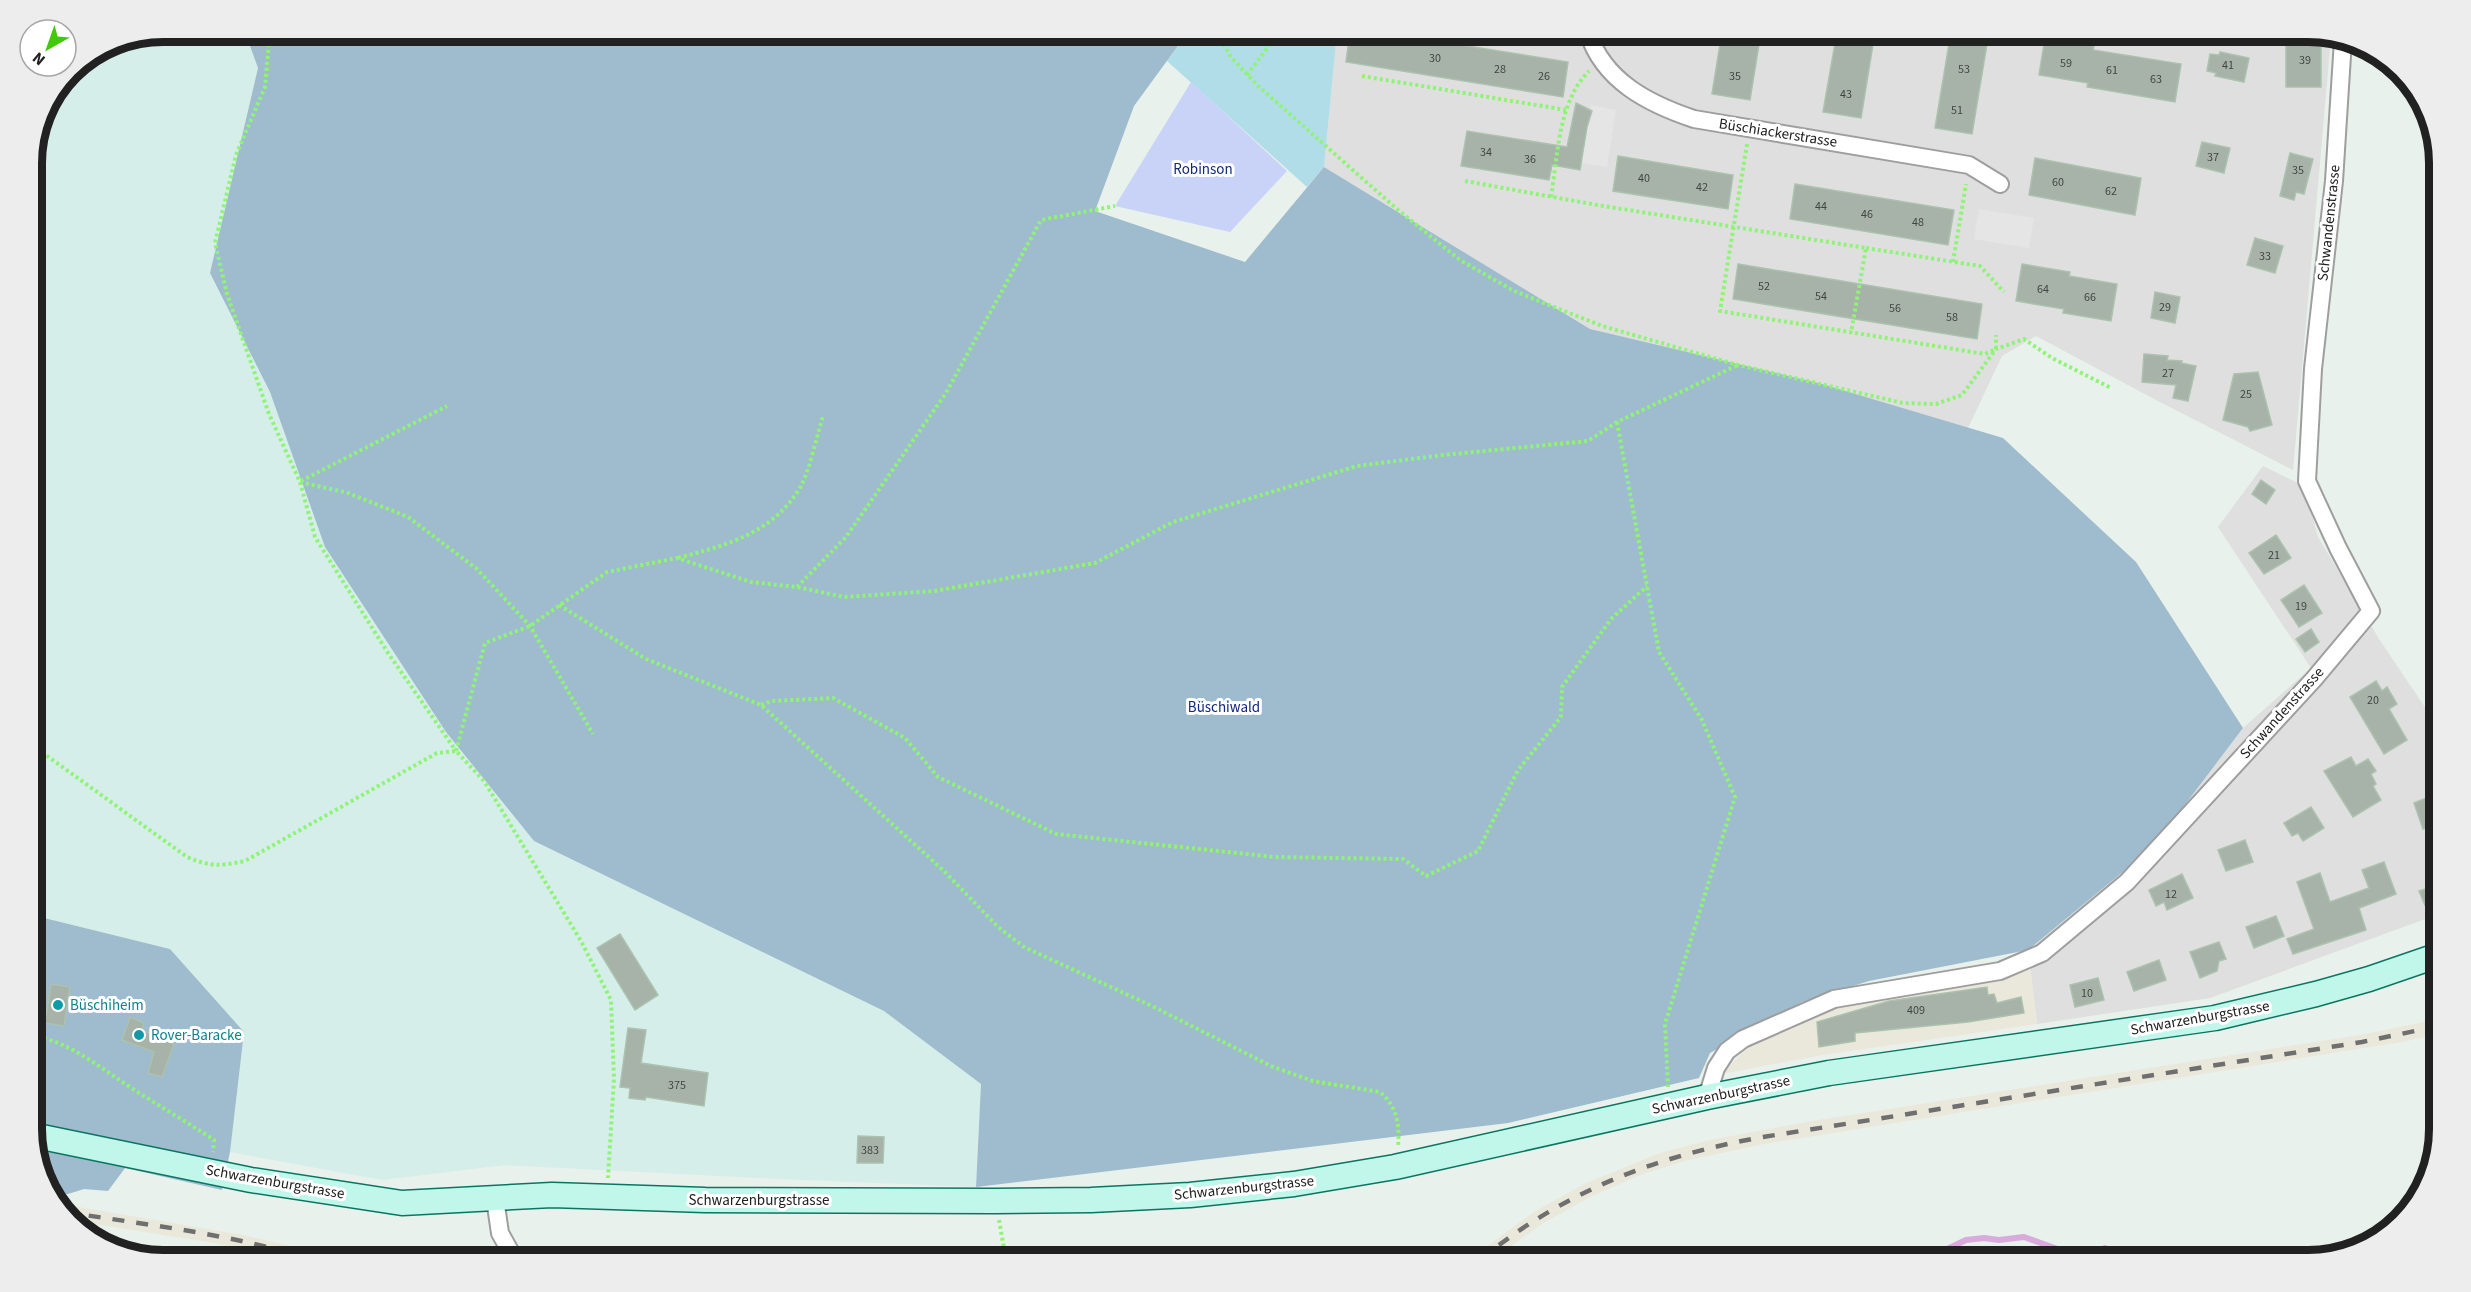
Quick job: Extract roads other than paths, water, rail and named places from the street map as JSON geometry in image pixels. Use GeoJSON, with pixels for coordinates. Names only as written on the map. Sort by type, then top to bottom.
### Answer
{"type":"FeatureCollection","features":[{"type":"Feature","properties":{"kind":"main road","name":"Schwarzenburgstrasse"},"geometry":{"type":"LineString","coordinates":[[42,1137],[251,1180],[381,1201],[415,1203],[552,1195],[705,1200],[996,1201],[1091,1200],[1190,1195],[1294,1184],[1395,1167],[1669,1105],[1829,1072],[2215,1018],[2316,994],[2429,958]]}},
{"type":"Feature","properties":{"kind":"street","name":"Büschiackerstrasse"},"geometry":{"type":"LineString","coordinates":[[1593,42],[1607,68],[1623,84],[1645,100],[1694,119],[1969,165],[2000,184]]}},
{"type":"Feature","properties":{"kind":"street","name":"Schwandenstrasse"},"geometry":{"type":"LineString","coordinates":[[1707,1097],[1716,1068],[1727,1051],[1743,1039],[1834,999],[2000,971],[2042,953],[2127,882],[2314,680],[2371,610],[2338,548],[2307,481],[2313,369],[2334,181],[2343,47]]}},
{"type":"Feature","properties":{"kind":"street"},"geometry":{"type":"LineString","coordinates":[[495,1199],[500,1233],[509,1250]]}},
{"type":"Feature","properties":{"kind":"waterway"},"geometry":{"type":"LineString","coordinates":[[1945,1250],[1966,1240],[2024,1237],[2060,1250]]}},
{"type":"Feature","properties":{"kind":"waterway"},"geometry":{"type":"LineString","coordinates":[[2098,1250],[2105,1248],[2110,1250]]}},
{"type":"Feature","properties":{"kind":"railway"},"geometry":{"type":"LineString","coordinates":[[1493,1250],[1545,1214],[1613,1180],[1649,1166],[1724,1145],[2362,1042],[2429,1028]]}},
{"type":"Feature","properties":{"kind":"railway"},"geometry":{"type":"LineString","coordinates":[[77,1214],[221,1237],[278,1250]]}},
{"type":"Feature","properties":{"kind":"place","name":"Büschiheim"},"geometry":{"type":"Point","coordinates":[58,1005]}},
{"type":"Feature","properties":{"kind":"place","name":"Rover-Baracke"},"geometry":{"type":"Point","coordinates":[139,1035]}},
{"type":"Feature","properties":{"kind":"park label","name":"Robinson"},"geometry":{"type":"Point","coordinates":[1203,169]}},
{"type":"Feature","properties":{"kind":"park label","name":"Büschiwald"},"geometry":{"type":"Point","coordinates":[1224,707]}}]}
